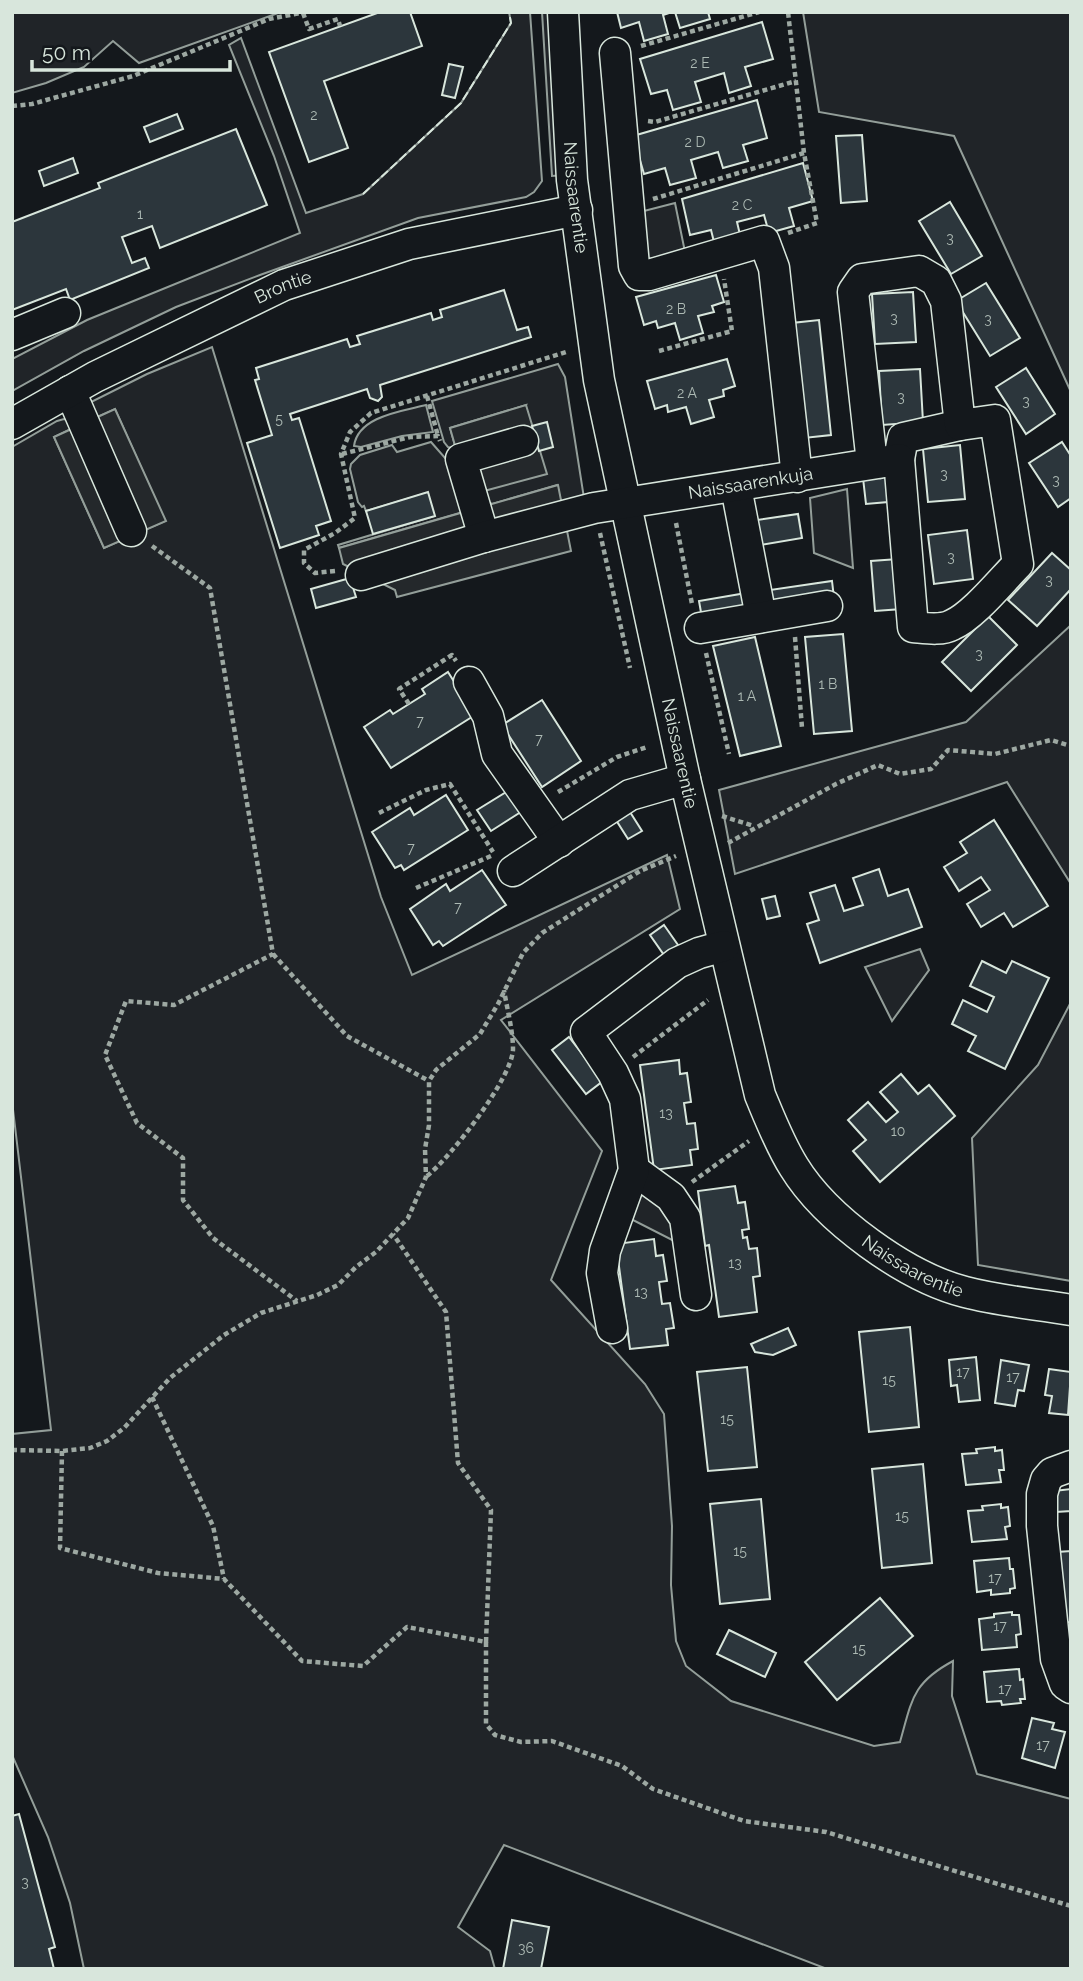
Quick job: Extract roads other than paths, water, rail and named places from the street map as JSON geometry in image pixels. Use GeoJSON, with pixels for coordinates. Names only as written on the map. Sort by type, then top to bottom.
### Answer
{"type":"FeatureCollection","features":[{"type":"Feature","properties":{"kind":"street","name":"Naissaarentie"},"geometry":{"type":"LineString","coordinates":[[564,12],[572,180],[599,380],[685,779],[760,1094],[795,1169],[823,1203],[854,1231],[909,1270],[965,1292],[1071,1310]]}},
{"type":"Feature","properties":{"kind":"street"},"geometry":{"type":"LineString","coordinates":[[615,53],[634,265],[639,275],[649,275],[764,241],[774,268],[797,477]]}},
{"type":"Feature","properties":{"kind":"street","name":"Brontie"},"geometry":{"type":"LineString","coordinates":[[12,424],[70,391],[284,285],[409,244],[577,210]]}},
{"type":"Feature","properties":{"kind":"street"},"geometry":{"type":"LineString","coordinates":[[888,461],[871,454],[853,292],[862,279],[919,271],[936,281],[946,301],[960,425]]}},
{"type":"Feature","properties":{"kind":"street"},"geometry":{"type":"LineString","coordinates":[[12,335],[65,313]]}},
{"type":"Feature","properties":{"kind":"street"},"geometry":{"type":"LineString","coordinates":[[70,391],[131,531]]}},
{"type":"Feature","properties":{"kind":"street"},"geometry":{"type":"LineString","coordinates":[[995,420],[1018,564],[978,606],[952,626],[930,629],[914,627],[888,461],[903,439],[960,425],[995,420]]}},
{"type":"Feature","properties":{"kind":"street"},"geometry":{"type":"LineString","coordinates":[[484,537],[461,459],[523,441]]}},
{"type":"Feature","properties":{"kind":"street","name":"Naissaarenkuja"},"geometry":{"type":"LineString","coordinates":[[371,572],[484,537],[594,508],[888,461]]}},
{"type":"Feature","properties":{"kind":"street"},"geometry":{"type":"LineString","coordinates":[[736,486],[761,617]]}},
{"type":"Feature","properties":{"kind":"street"},"geometry":{"type":"LineString","coordinates":[[700,628],[827,607]]}},
{"type":"Feature","properties":{"kind":"street"},"geometry":{"type":"LineString","coordinates":[[469,682],[488,716],[497,754],[559,842]]}},
{"type":"Feature","properties":{"kind":"street"},"geometry":{"type":"LineString","coordinates":[[513,871],[630,795],[685,779]]}},
{"type":"Feature","properties":{"kind":"street"},"geometry":{"type":"LineString","coordinates":[[612,1328],[602,1273],[604,1251],[634,1170],[625,1099],[613,1073],[586,1032],[677,963],[724,946]]}},
{"type":"Feature","properties":{"kind":"street"},"geometry":{"type":"LineString","coordinates":[[634,1170],[671,1197],[685,1217],[696,1295]]}},
{"type":"Feature","properties":{"kind":"street"},"geometry":{"type":"LineString","coordinates":[[1071,1466],[1052,1473],[1046,1480],[1042,1505],[1056,1659],[1065,1684],[1071,1688]]}}]}
